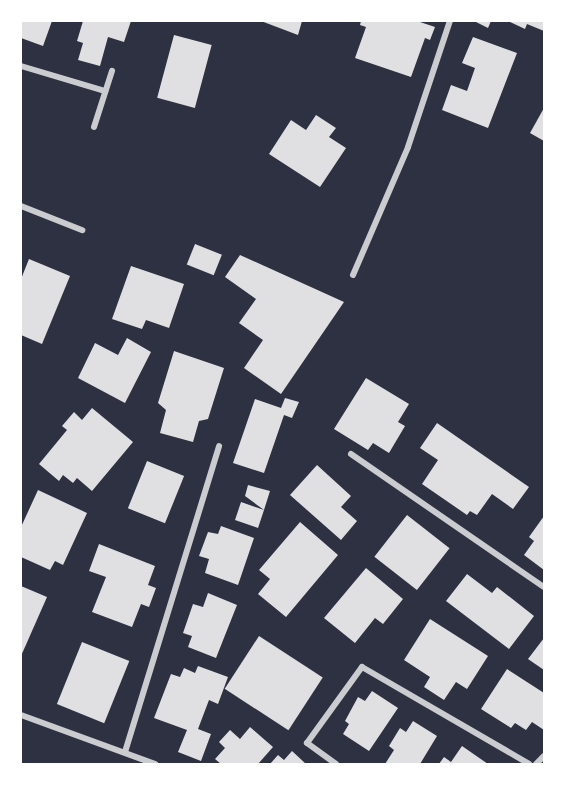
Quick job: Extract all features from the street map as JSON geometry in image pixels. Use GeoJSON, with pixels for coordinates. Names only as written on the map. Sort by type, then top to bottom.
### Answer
{"type":"FeatureCollection","features":[{"type":"Feature","properties":{"kind":"street"},"geometry":{"type":"LineString","coordinates":[[353,275],[408,147],[450,21]]}},
{"type":"Feature","properties":{"kind":"street"},"geometry":{"type":"LineString","coordinates":[[21,66],[105,91]]}},
{"type":"Feature","properties":{"kind":"street"},"geometry":{"type":"LineString","coordinates":[[94,127],[112,70]]}},
{"type":"Feature","properties":{"kind":"street"},"geometry":{"type":"LineString","coordinates":[[21,206],[82,230]]}},
{"type":"Feature","properties":{"kind":"street"},"geometry":{"type":"LineString","coordinates":[[125,752],[219,446]]}},
{"type":"Feature","properties":{"kind":"street"},"geometry":{"type":"LineString","coordinates":[[351,454],[544,587]]}},
{"type":"Feature","properties":{"kind":"street"},"geometry":{"type":"LineString","coordinates":[[336,764],[307,743],[362,667],[529,764]]}},
{"type":"Feature","properties":{"kind":"street"},"geometry":{"type":"LineString","coordinates":[[21,715],[154,764]]}},
{"type":"Feature","properties":{"kind":"street"},"geometry":{"type":"LineString","coordinates":[[536,764],[544,756]]}},
{"type":"Feature","properties":{"kind":"building"},"geometry":{"type":"Polygon","coordinates":[[[21,21],[52,21],[43,46],[21,38],[21,21]]]}},
{"type":"Feature","properties":{"kind":"building"},"geometry":{"type":"Polygon","coordinates":[[[83,21],[131,21],[124,42],[108,37],[100,66],[78,60],[83,43],[77,41],[83,21]]]}},
{"type":"Feature","properties":{"kind":"building"},"geometry":{"type":"Polygon","coordinates":[[[261,21],[302,21],[298,35],[261,21]]]}},
{"type":"Feature","properties":{"kind":"building"},"geometry":{"type":"Polygon","coordinates":[[[361,21],[417,21],[435,27],[430,40],[425,38],[411,77],[355,58],[366,27],[360,25],[361,21]]]}},
{"type":"Feature","properties":{"kind":"building"},"geometry":{"type":"Polygon","coordinates":[[[474,21],[491,21],[488,28],[474,21]]]}},
{"type":"Feature","properties":{"kind":"building"},"geometry":{"type":"Polygon","coordinates":[[[508,21],[544,21],[544,31],[527,24],[525,29],[508,21]]]}},
{"type":"Feature","properties":{"kind":"building"},"geometry":{"type":"Polygon","coordinates":[[[174,35],[212,45],[195,108],[157,98],[174,35]]]}},
{"type":"Feature","properties":{"kind":"building"},"geometry":{"type":"Polygon","coordinates":[[[473,37],[517,53],[488,128],[442,110],[451,85],[467,91],[475,68],[462,63],[473,37]]]}},
{"type":"Feature","properties":{"kind":"building"},"geometry":{"type":"Polygon","coordinates":[[[544,108],[544,141],[530,133],[544,108]]]}},
{"type":"Feature","properties":{"kind":"building"},"geometry":{"type":"Polygon","coordinates":[[[316,115],[336,128],[329,137],[346,148],[320,187],[269,154],[291,120],[306,130],[316,115]]]}},
{"type":"Feature","properties":{"kind":"building"},"geometry":{"type":"Polygon","coordinates":[[[195,244],[222,255],[214,275],[187,264],[195,244]]]}},
{"type":"Feature","properties":{"kind":"building"},"geometry":{"type":"Polygon","coordinates":[[[240,255],[344,302],[281,394],[244,368],[263,340],[239,323],[256,299],[225,277],[240,255]]]}},
{"type":"Feature","properties":{"kind":"building"},"geometry":{"type":"Polygon","coordinates":[[[29,259],[70,276],[42,344],[21,335],[21,279],[29,259]]]}},
{"type":"Feature","properties":{"kind":"building"},"geometry":{"type":"Polygon","coordinates":[[[131,266],[184,284],[169,328],[146,320],[142,329],[112,319],[131,266]]]}},
{"type":"Feature","properties":{"kind":"building"},"geometry":{"type":"Polygon","coordinates":[[[127,338],[151,352],[125,403],[78,378],[95,343],[118,355],[127,338]]]}},
{"type":"Feature","properties":{"kind":"building"},"geometry":{"type":"Polygon","coordinates":[[[174,351],[224,368],[208,419],[199,421],[193,442],[160,433],[166,410],[158,403],[174,351]]]}},
{"type":"Feature","properties":{"kind":"building"},"geometry":{"type":"Polygon","coordinates":[[[366,378],[409,404],[398,422],[405,426],[389,453],[373,443],[368,450],[334,429],[366,378]]]}},
{"type":"Feature","properties":{"kind":"building"},"geometry":{"type":"Polygon","coordinates":[[[285,398],[299,402],[292,418],[284,415],[264,473],[233,463],[255,399],[281,408],[285,398]]]}},
{"type":"Feature","properties":{"kind":"building"},"geometry":{"type":"Polygon","coordinates":[[[92,408],[133,442],[92,491],[77,478],[73,483],[63,475],[59,481],[39,464],[67,430],[62,426],[74,412],[82,420],[92,408]]]}},
{"type":"Feature","properties":{"kind":"building"},"geometry":{"type":"Polygon","coordinates":[[[437,423],[529,487],[513,509],[492,494],[477,515],[470,511],[467,515],[422,484],[438,460],[420,448],[437,423]]]}},
{"type":"Feature","properties":{"kind":"building"},"geometry":{"type":"Polygon","coordinates":[[[147,461],[184,476],[165,523],[128,508],[147,461]]]}},
{"type":"Feature","properties":{"kind":"building"},"geometry":{"type":"Polygon","coordinates":[[[317,465],[351,496],[341,507],[357,521],[341,540],[290,495],[317,465]]]}},
{"type":"Feature","properties":{"kind":"building"},"geometry":{"type":"Polygon","coordinates":[[[248,485],[270,491],[264,510],[245,496],[248,485]]]}},
{"type":"Feature","properties":{"kind":"building"},"geometry":{"type":"Polygon","coordinates":[[[38,490],[87,513],[63,565],[55,561],[50,570],[21,557],[21,527],[38,490]]]}},
{"type":"Feature","properties":{"kind":"building"},"geometry":{"type":"Polygon","coordinates":[[[241,502],[264,510],[258,528],[235,520],[241,502]]]}},
{"type":"Feature","properties":{"kind":"building"},"geometry":{"type":"Polygon","coordinates":[[[407,515],[450,548],[417,590],[374,557],[407,515]]]}},
{"type":"Feature","properties":{"kind":"building"},"geometry":{"type":"Polygon","coordinates":[[[544,516],[544,570],[524,555],[534,541],[529,537],[544,516]]]}},
{"type":"Feature","properties":{"kind":"building"},"geometry":{"type":"Polygon","coordinates":[[[300,522],[338,555],[286,617],[258,594],[270,579],[259,570],[300,522]]]}},
{"type":"Feature","properties":{"kind":"building"},"geometry":{"type":"Polygon","coordinates":[[[221,526],[254,538],[238,585],[205,573],[209,559],[199,556],[208,532],[218,534],[221,526]]]}},
{"type":"Feature","properties":{"kind":"building"},"geometry":{"type":"Polygon","coordinates":[[[99,544],[155,566],[148,585],[156,588],[149,607],[141,604],[132,627],[92,612],[106,577],[89,571],[99,544]]]}},
{"type":"Feature","properties":{"kind":"building"},"geometry":{"type":"Polygon","coordinates":[[[366,568],[403,599],[383,624],[375,618],[355,643],[324,618],[366,568]]]}},
{"type":"Feature","properties":{"kind":"building"},"geometry":{"type":"Polygon","coordinates":[[[467,574],[492,593],[497,587],[534,616],[509,649],[446,601],[467,574]]]}},
{"type":"Feature","properties":{"kind":"building"},"geometry":{"type":"Polygon","coordinates":[[[21,586],[47,597],[21,656],[21,586]]]}},
{"type":"Feature","properties":{"kind":"building"},"geometry":{"type":"Polygon","coordinates":[[[208,593],[237,605],[216,658],[188,647],[192,636],[183,633],[193,604],[203,607],[208,593]]]}},
{"type":"Feature","properties":{"kind":"building"},"geometry":{"type":"Polygon","coordinates":[[[430,619],[488,656],[467,689],[456,682],[444,700],[424,687],[430,677],[404,660],[430,619]]]}},
{"type":"Feature","properties":{"kind":"building"},"geometry":{"type":"Polygon","coordinates":[[[259,636],[323,677],[288,730],[225,689],[259,636]]]}},
{"type":"Feature","properties":{"kind":"building"},"geometry":{"type":"Polygon","coordinates":[[[544,638],[544,670],[528,659],[544,638]]]}},
{"type":"Feature","properties":{"kind":"building"},"geometry":{"type":"Polygon","coordinates":[[[82,642],[129,661],[104,723],[57,704],[82,642]]]}},
{"type":"Feature","properties":{"kind":"building"},"geometry":{"type":"Polygon","coordinates":[[[198,666],[228,677],[218,704],[209,700],[198,729],[211,734],[201,761],[178,752],[187,730],[154,718],[171,674],[180,677],[184,668],[195,673],[198,666]]]}},
{"type":"Feature","properties":{"kind":"building"},"geometry":{"type":"Polygon","coordinates":[[[507,669],[544,693],[544,730],[532,722],[526,730],[515,723],[511,728],[481,709],[507,669]]]}},
{"type":"Feature","properties":{"kind":"building"},"geometry":{"type":"Polygon","coordinates":[[[372,691],[398,708],[369,751],[343,734],[349,724],[345,721],[358,697],[365,701],[372,691]]]}},
{"type":"Feature","properties":{"kind":"building"},"geometry":{"type":"Polygon","coordinates":[[[413,721],[437,736],[420,764],[385,764],[394,750],[389,746],[400,728],[406,732],[413,721]]]}},
{"type":"Feature","properties":{"kind":"building"},"geometry":{"type":"Polygon","coordinates":[[[250,727],[273,747],[258,764],[221,764],[215,759],[225,748],[219,742],[230,730],[240,739],[250,727]]]}},
{"type":"Feature","properties":{"kind":"building"},"geometry":{"type":"Polygon","coordinates":[[[462,746],[488,764],[439,764],[444,757],[451,762],[462,746]]]}},
{"type":"Feature","properties":{"kind":"building"},"geometry":{"type":"Polygon","coordinates":[[[292,751],[306,764],[270,764],[278,755],[284,760],[292,751]]]}}]}
